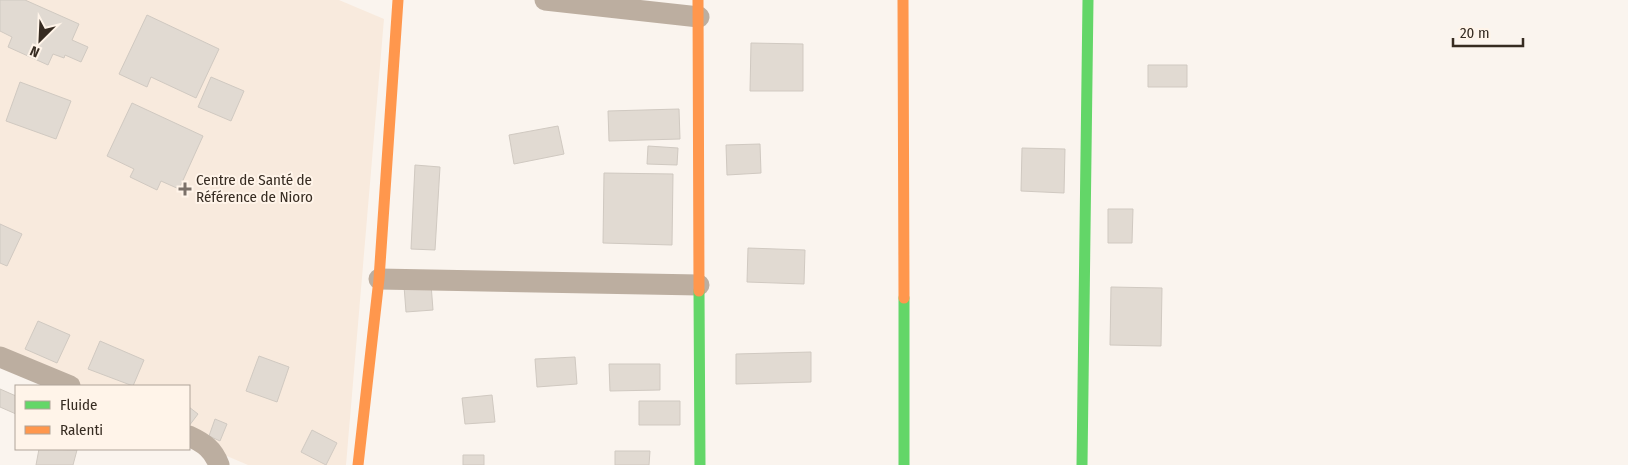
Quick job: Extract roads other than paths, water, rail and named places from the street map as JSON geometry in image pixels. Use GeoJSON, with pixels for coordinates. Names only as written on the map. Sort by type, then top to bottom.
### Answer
{"type":"FeatureCollection","features":[{"type":"Feature","properties":{"kind":"street"},"geometry":{"type":"LineString","coordinates":[[358,465],[379,279],[398,0]]}},
{"type":"Feature","properties":{"kind":"street"},"geometry":{"type":"LineString","coordinates":[[545,0],[698,8],[700,465]]}},
{"type":"Feature","properties":{"kind":"street"},"geometry":{"type":"LineString","coordinates":[[903,0],[904,465]]}},
{"type":"Feature","properties":{"kind":"street"},"geometry":{"type":"LineString","coordinates":[[1082,465],[1088,0]]}},
{"type":"Feature","properties":{"kind":"street"},"geometry":{"type":"LineString","coordinates":[[379,279],[699,285]]}},
{"type":"Feature","properties":{"kind":"street"},"geometry":{"type":"LineString","coordinates":[[0,357],[68,385]]}},
{"type":"Feature","properties":{"kind":"street"},"geometry":{"type":"LineString","coordinates":[[190,436],[215,453],[219,465]]}},
{"type":"Feature","properties":{"kind":"place","name":"Centre de Santé de Référence de Nioro"},"geometry":{"type":"Point","coordinates":[185,189]}}]}
